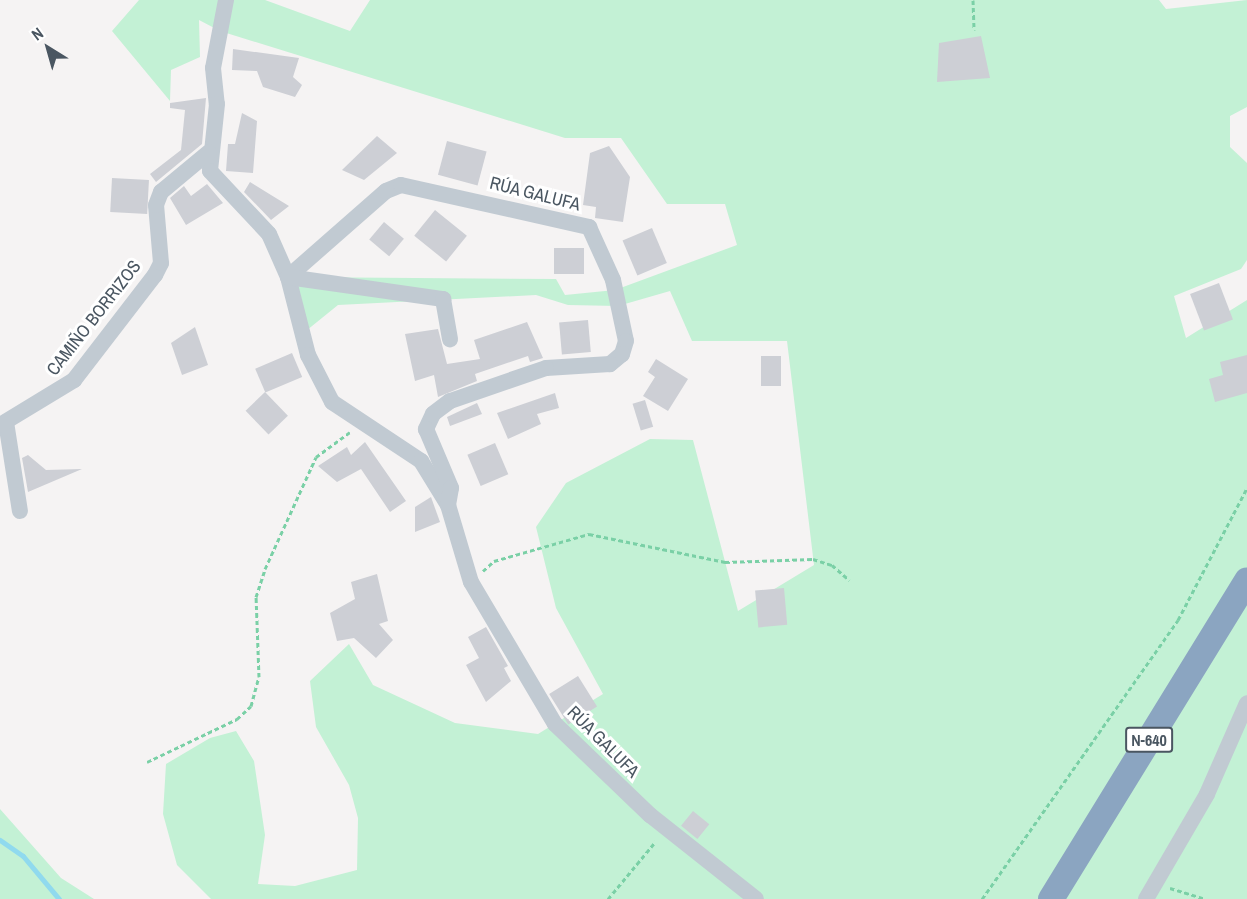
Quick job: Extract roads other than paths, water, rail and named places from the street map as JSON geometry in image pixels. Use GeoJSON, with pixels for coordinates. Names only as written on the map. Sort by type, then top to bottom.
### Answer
{"type":"FeatureCollection","features":[{"type":"Feature","properties":{"kind":"highway","name":"N-640"},"geometry":{"type":"LineString","coordinates":[[1051,899],[1247,581]]}},
{"type":"Feature","properties":{"kind":"street","name":"RÚA GALUFA"},"geometry":{"type":"LineString","coordinates":[[226,0],[213,68],[218,104],[209,152],[210,171],[259,220],[288,277],[308,355],[332,402],[359,425],[421,461],[448,505],[471,582],[555,724],[667,828],[756,899]]}},
{"type":"Feature","properties":{"kind":"street","name":"CAMIÑO BORRIZOS"},"geometry":{"type":"LineString","coordinates":[[3,424],[74,380],[155,275],[161,263],[156,206],[161,192],[209,152]]}},
{"type":"Feature","properties":{"kind":"street","name":"RÚA GALUFA"},"geometry":{"type":"LineString","coordinates":[[288,277],[386,191],[401,185],[589,227],[613,280],[626,341],[622,354],[610,364],[546,368],[450,401],[434,414],[426,429],[451,488],[448,505]]}},
{"type":"Feature","properties":{"kind":"street"},"geometry":{"type":"LineString","coordinates":[[288,277],[443,299],[450,339]]}},
{"type":"Feature","properties":{"kind":"street"},"geometry":{"type":"LineString","coordinates":[[3,424],[20,511]]}},
{"type":"Feature","properties":{"kind":"street"},"geometry":{"type":"LineString","coordinates":[[1150,892],[1207,794],[1247,703]]}},
{"type":"Feature","properties":{"kind":"waterway"},"geometry":{"type":"LineString","coordinates":[[0,840],[23,856],[59,899]]}}]}
